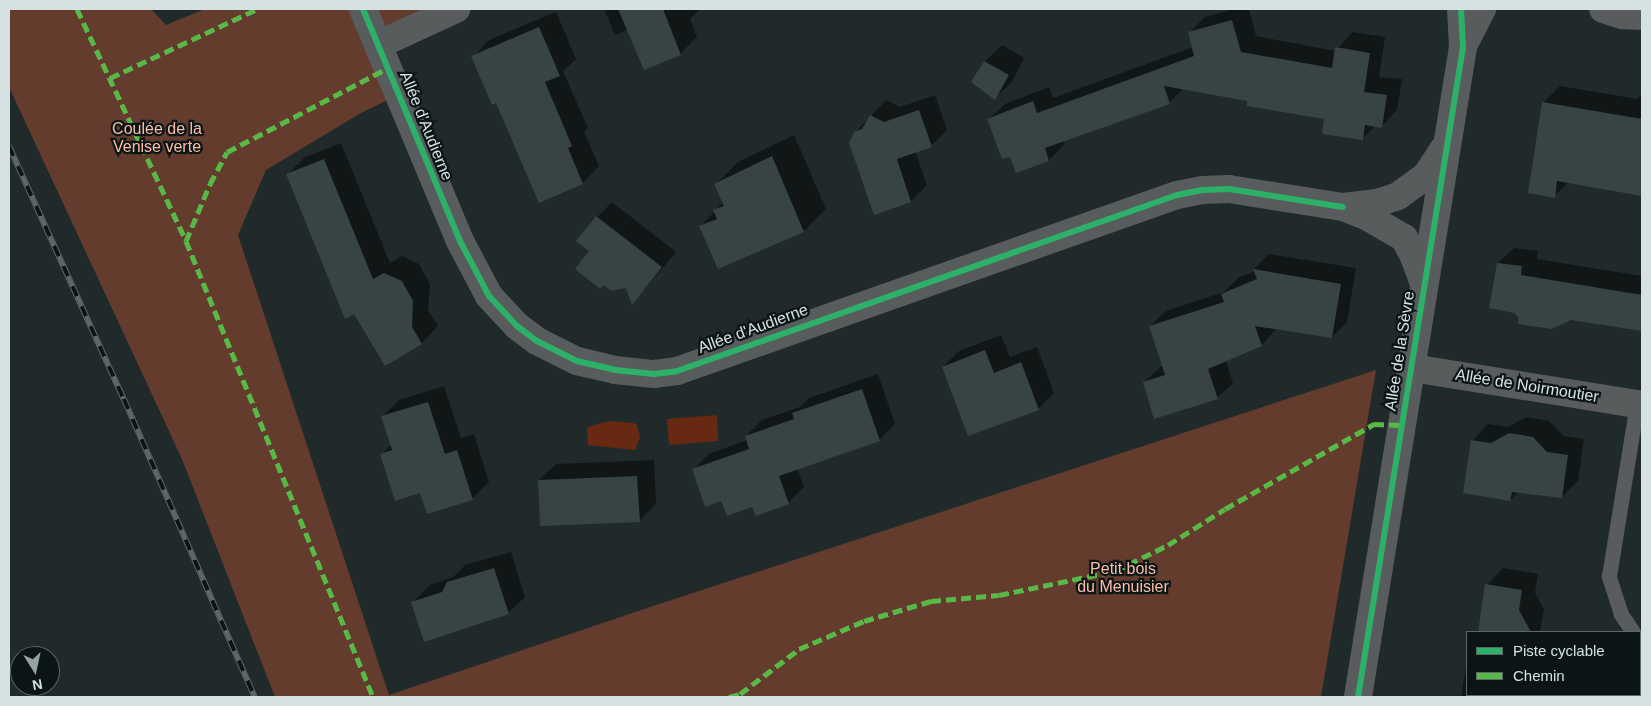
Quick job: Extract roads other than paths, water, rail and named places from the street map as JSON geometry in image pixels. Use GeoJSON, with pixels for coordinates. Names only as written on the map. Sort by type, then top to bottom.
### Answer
{"type":"FeatureCollection","features":[{"type":"Feature","properties":{"kind":"street","name":"Allée d'Audierne"},"geometry":{"type":"LineString","coordinates":[[363,9],[380,44],[398,95],[460,241],[489,296],[517,326],[550,348],[577,361],[615,370],[654,374],[677,371],[1177,195],[1203,190],[1229,189],[1344,207],[1366,216],[1404,238],[1414,256],[1424,285]]}},
{"type":"Feature","properties":{"kind":"street"},"geometry":{"type":"LineString","coordinates":[[380,44],[456,9]]}},
{"type":"Feature","properties":{"kind":"street","name":"Allée de la Sèvre"},"geometry":{"type":"LineString","coordinates":[[1358,697],[1463,47],[1461,9]]}},
{"type":"Feature","properties":{"kind":"street","name":"Allée de la Sèvre"},"geometry":{"type":"LineString","coordinates":[[1463,47],[1482,9]]}},
{"type":"Feature","properties":{"kind":"street"},"geometry":{"type":"LineString","coordinates":[[1603,9],[1622,15],[1642,16]]}},
{"type":"Feature","properties":{"kind":"street","name":"Allée d'Audierne"},"geometry":{"type":"LineString","coordinates":[[1344,207],[1377,202],[1398,196],[1412,188],[1426,176],[1437,162],[1448,142]]}},
{"type":"Feature","properties":{"kind":"street","name":"Allée de Noirmoutier"},"geometry":{"type":"LineString","coordinates":[[1412,368],[1640,405]]}},
{"type":"Feature","properties":{"kind":"lane"},"geometry":{"type":"LineString","coordinates":[[1632,631],[1621,614],[1609,576],[1640,405]]}},
{"type":"Feature","properties":{"kind":"railway"},"geometry":{"type":"LineString","coordinates":[[9,146],[124,399],[255,697]]}},
{"type":"Feature","properties":{"kind":"park label","name":"Coulée de la Venise verte"},"geometry":{"type":"Point","coordinates":[157,138]}},
{"type":"Feature","properties":{"kind":"park label","name":"Petit bois du Menuisier"},"geometry":{"type":"Point","coordinates":[1123,578]}}]}
